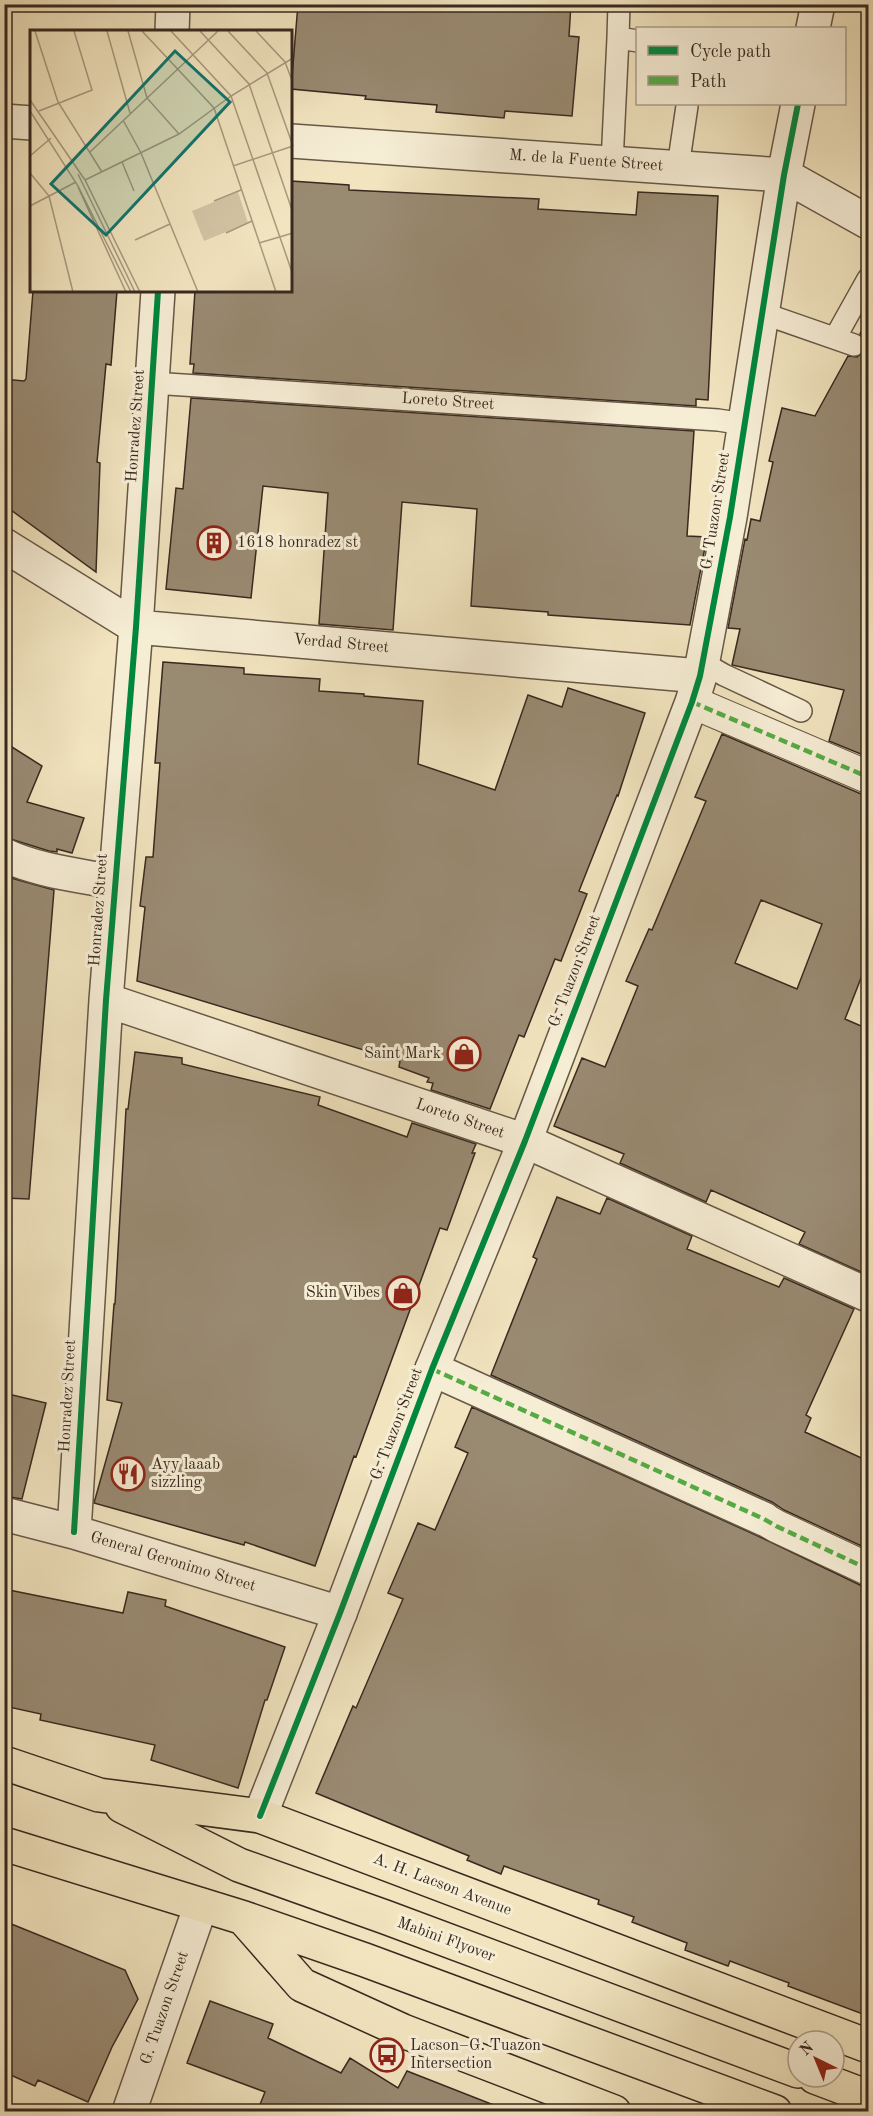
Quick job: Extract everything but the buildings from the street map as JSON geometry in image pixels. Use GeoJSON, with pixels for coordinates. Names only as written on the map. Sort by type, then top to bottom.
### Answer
{"type":"FeatureCollection","features":[{"type":"Feature","properties":{"kind":"main road","name":"A. H. Lacson Avenue"},"geometry":{"type":"LineString","coordinates":[[4,1763],[99,1795],[260,1816],[868,2046]]}},
{"type":"Feature","properties":{"kind":"main road","name":"Mabini Flyover"},"geometry":{"type":"LineString","coordinates":[[99,1795],[239,1865],[786,2067]]}},
{"type":"Feature","properties":{"kind":"main road"},"geometry":{"type":"LineString","coordinates":[[4,1844],[244,1918],[365,1960],[775,2112]]}},
{"type":"Feature","properties":{"kind":"main road"},"geometry":{"type":"LineString","coordinates":[[244,1918],[302,1985],[402,2031],[614,2112]]}},
{"type":"Feature","properties":{"kind":"main road"},"geometry":{"type":"LineString","coordinates":[[846,2089],[868,2097]]}},
{"type":"Feature","properties":{"kind":"street"},"geometry":{"type":"LineString","coordinates":[[172,30],[173,4]]}},
{"type":"Feature","properties":{"kind":"street"},"geometry":{"type":"LineString","coordinates":[[813,27],[818,4]]}},
{"type":"Feature","properties":{"kind":"street","name":"G. Tuazon Street"},"geometry":{"type":"LineString","coordinates":[[260,1816],[432,1369],[525,1141],[698,680],[730,517],[784,175],[798,105]]}},
{"type":"Feature","properties":{"kind":"street"},"geometry":{"type":"LineString","coordinates":[[4,121],[30,123]]}},
{"type":"Feature","properties":{"kind":"street","name":"M. de la Fuente Street"},"geometry":{"type":"LineString","coordinates":[[292,141],[784,175],[868,222]]}},
{"type":"Feature","properties":{"kind":"street","name":"Honradez Street"},"geometry":{"type":"LineString","coordinates":[[74,1532],[106,1000],[136,627],[158,292]]}},
{"type":"Feature","properties":{"kind":"street","name":"Verdad Street"},"geometry":{"type":"LineString","coordinates":[[4,544],[136,627],[698,680]]}},
{"type":"Feature","properties":{"kind":"street"},"geometry":{"type":"LineString","coordinates":[[698,680],[868,777]]}},
{"type":"Feature","properties":{"kind":"street"},"geometry":{"type":"LineString","coordinates":[[4,855],[28,864],[114,882]]}},
{"type":"Feature","properties":{"kind":"street","name":"Loreto Street"},"geometry":{"type":"LineString","coordinates":[[106,1000],[525,1141],[868,1295]]}},
{"type":"Feature","properties":{"kind":"street"},"geometry":{"type":"LineString","coordinates":[[432,1369],[764,1519],[868,1569]]}},
{"type":"Feature","properties":{"kind":"street","name":"General Geronimo Street"},"geometry":{"type":"LineString","coordinates":[[4,1514],[74,1532],[340,1613]]}},
{"type":"Feature","properties":{"kind":"street","name":"G. Tuazon Street"},"geometry":{"type":"LineString","coordinates":[[129,2112],[201,1905]]}},
{"type":"Feature","properties":{"kind":"lane"},"geometry":{"type":"LineString","coordinates":[[612,163],[628,40],[619,4]]}},
{"type":"Feature","properties":{"kind":"lane"},"geometry":{"type":"LineString","coordinates":[[678,167],[687,106]]}},
{"type":"Feature","properties":{"kind":"lane"},"geometry":{"type":"LineString","coordinates":[[762,313],[844,342],[868,279]]}},
{"type":"Feature","properties":{"kind":"lane","name":"Loreto Street"},"geometry":{"type":"LineString","coordinates":[[152,383],[744,424]]}},
{"type":"Feature","properties":{"kind":"lane"},"geometry":{"type":"LineString","coordinates":[[698,680],[723,675],[801,711]]}},
{"type":"Feature","properties":{"kind":"marked path"},"geometry":{"type":"LineString","coordinates":[[692,702],[868,777]]}},
{"type":"Feature","properties":{"kind":"marked path"},"geometry":{"type":"LineString","coordinates":[[432,1369],[764,1519],[868,1569]]}},
{"type":"Feature","properties":{"kind":"cycle path"},"geometry":{"type":"LineString","coordinates":[[260,1816],[432,1369],[525,1141],[692,702],[700,676],[730,517],[784,175],[798,105]]}},
{"type":"Feature","properties":{"kind":"cycle path"},"geometry":{"type":"LineString","coordinates":[[74,1532],[106,1000],[136,627],[158,292]]}},
{"type":"Feature","properties":{"kind":"place","name":"1618 honradez st"},"geometry":{"type":"Point","coordinates":[214,543]}},
{"type":"Feature","properties":{"kind":"place","name":"Saint Mark"},"geometry":{"type":"Point","coordinates":[464,1054]}},
{"type":"Feature","properties":{"kind":"place","name":"Skin Vibes"},"geometry":{"type":"Point","coordinates":[403,1293]}},
{"type":"Feature","properties":{"kind":"place","name":"Ayy laaab sizzling"},"geometry":{"type":"Point","coordinates":[128,1474]}},
{"type":"Feature","properties":{"kind":"place","name":"Lacson–G. Tuazon Intersection"},"geometry":{"type":"Point","coordinates":[387,2055]}}]}
